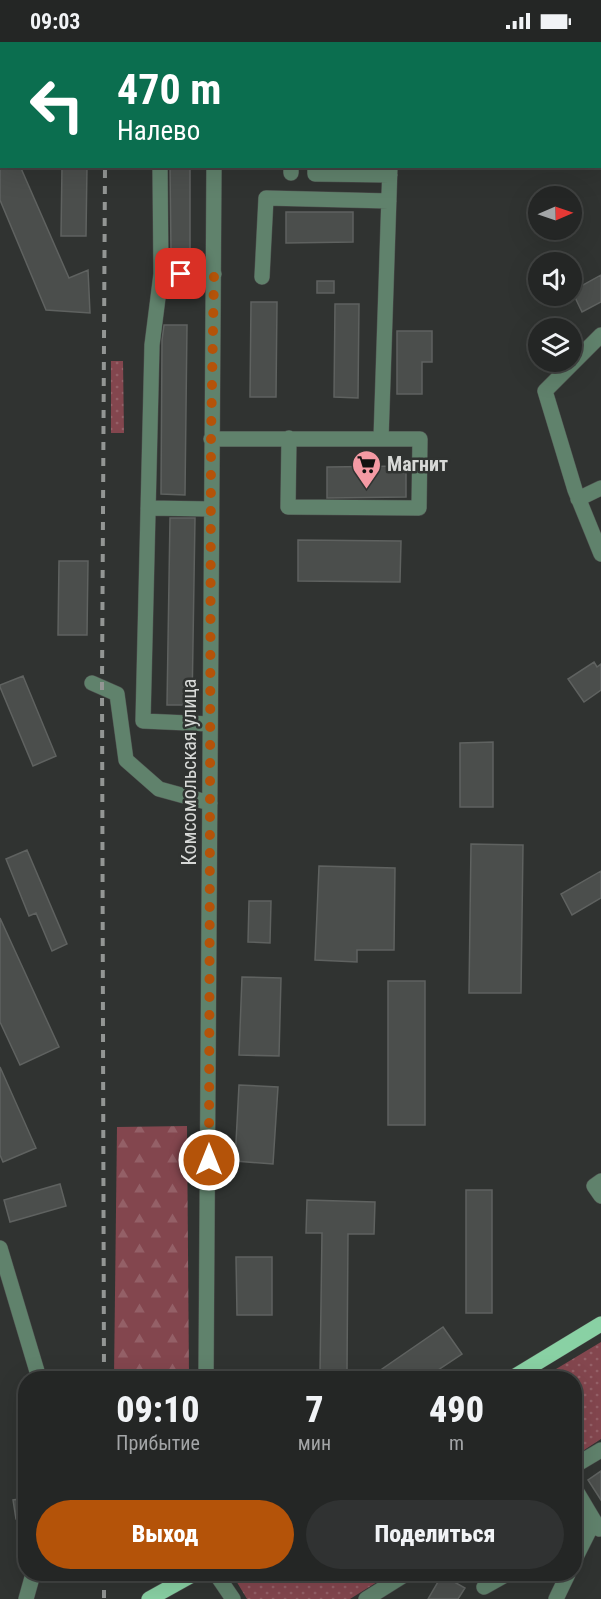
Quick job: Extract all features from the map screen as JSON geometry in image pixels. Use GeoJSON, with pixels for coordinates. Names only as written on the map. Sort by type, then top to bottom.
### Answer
{"type":"FeatureCollection","features":[{"type":"Feature","properties":{"kind":"main road"},"geometry":{"type":"LineString","coordinates":[[524,1371],[601,1324]]}},
{"type":"Feature","properties":{"kind":"main road"},"geometry":{"type":"LineString","coordinates":[[149,1599],[181,1581]]}},
{"type":"Feature","properties":{"kind":"street"},"geometry":{"type":"LineString","coordinates":[[160,168],[161,274],[152,345],[143,721],[210,724]]}},
{"type":"Feature","properties":{"kind":"street","name":"Комсомольская улица"},"geometry":{"type":"LineString","coordinates":[[206,1371],[214,168]]}},
{"type":"Feature","properties":{"kind":"street"},"geometry":{"type":"LineString","coordinates":[[315,168],[315,174],[390,171],[381,439]]}},
{"type":"Feature","properties":{"kind":"street"},"geometry":{"type":"LineString","coordinates":[[262,277],[266,198],[389,201]]}},
{"type":"Feature","properties":{"kind":"street"},"geometry":{"type":"LineString","coordinates":[[161,274],[214,274]]}},
{"type":"Feature","properties":{"kind":"street"},"geometry":{"type":"LineString","coordinates":[[598,341],[545,391],[578,499],[601,554]]}},
{"type":"Feature","properties":{"kind":"street"},"geometry":{"type":"LineString","coordinates":[[211,439],[289,438],[420,439],[419,508],[288,507],[289,438]]}},
{"type":"Feature","properties":{"kind":"street"},"geometry":{"type":"LineString","coordinates":[[578,499],[601,488]]}},
{"type":"Feature","properties":{"kind":"street"},"geometry":{"type":"LineString","coordinates":[[148,508],[211,509]]}},
{"type":"Feature","properties":{"kind":"street"},"geometry":{"type":"LineString","coordinates":[[92,683],[117,694],[126,760],[159,789],[210,803]]}},
{"type":"Feature","properties":{"kind":"street"},"geometry":{"type":"LineString","coordinates":[[601,1181],[594,1186],[601,1196]]}},
{"type":"Feature","properties":{"kind":"street"},"geometry":{"type":"LineString","coordinates":[[0,1248],[37,1371]]}},
{"type":"Feature","properties":{"kind":"street"},"geometry":{"type":"LineString","coordinates":[[582,1461],[601,1450]]}},
{"type":"Feature","properties":{"kind":"street"},"geometry":{"type":"LineString","coordinates":[[582,1500],[598,1526]]}},
{"type":"Feature","properties":{"kind":"street"},"geometry":{"type":"LineString","coordinates":[[582,1531],[598,1526]]}},
{"type":"Feature","properties":{"kind":"street"},"geometry":{"type":"LineString","coordinates":[[582,1549],[598,1526]]}},
{"type":"Feature","properties":{"kind":"street"},"geometry":{"type":"LineString","coordinates":[[26,1599],[31,1581]]}},
{"type":"Feature","properties":{"kind":"street"},"geometry":{"type":"LineString","coordinates":[[221,1581],[233,1599]]}},
{"type":"Feature","properties":{"kind":"street"},"geometry":{"type":"LineString","coordinates":[[366,1599],[395,1581]]}},
{"type":"Feature","properties":{"kind":"street"},"geometry":{"type":"LineString","coordinates":[[484,1587],[495,1581]]}},
{"type":"Feature","properties":{"kind":"street"},"geometry":{"type":"LineString","coordinates":[[556,1599],[565,1581]]}},
{"type":"Feature","properties":{"kind":"green space"},"geometry":{"type":"Polygon","coordinates":[[[111,361],[123,361],[124,433],[111,433],[111,361]]]}},
{"type":"Feature","properties":{"kind":"green space"},"geometry":{"type":"Polygon","coordinates":[[[187,1126],[189,1371],[114,1371],[117,1127],[187,1126]]]}},
{"type":"Feature","properties":{"kind":"green space"},"geometry":{"type":"Polygon","coordinates":[[[601,1342],[601,1439],[582,1451],[582,1371],[553,1371],[601,1342]]]}},
{"type":"Feature","properties":{"kind":"green space"},"geometry":{"type":"Polygon","coordinates":[[[236,1581],[379,1581],[350,1599],[247,1599],[236,1581]]]}},
{"type":"Feature","properties":{"kind":"building"},"geometry":{"type":"Polygon","coordinates":[[[0,168],[21,168],[69,278],[88,270],[90,313],[46,310],[0,200],[0,168]]]}},
{"type":"Feature","properties":{"kind":"building"},"geometry":{"type":"Polygon","coordinates":[[[62,168],[87,168],[86,236],[61,236],[62,168]]]}},
{"type":"Feature","properties":{"kind":"building"},"geometry":{"type":"Polygon","coordinates":[[[170,168],[190,168],[190,253],[171,253],[170,168]]]}},
{"type":"Feature","properties":{"kind":"building"},"geometry":{"type":"Polygon","coordinates":[[[286,212],[353,212],[353,242],[286,243],[286,212]]]}},
{"type":"Feature","properties":{"kind":"building"},"geometry":{"type":"Polygon","coordinates":[[[601,275],[601,302],[582,312],[579,306],[582,306],[582,285],[601,275]]]}},
{"type":"Feature","properties":{"kind":"building"},"geometry":{"type":"Polygon","coordinates":[[[317,281],[334,281],[334,293],[317,293],[317,281]]]}},
{"type":"Feature","properties":{"kind":"building"},"geometry":{"type":"Polygon","coordinates":[[[251,302],[277,302],[276,397],[250,397],[251,302]]]}},
{"type":"Feature","properties":{"kind":"building"},"geometry":{"type":"Polygon","coordinates":[[[335,304],[359,304],[358,398],[334,397],[335,304]]]}},
{"type":"Feature","properties":{"kind":"building"},"geometry":{"type":"Polygon","coordinates":[[[164,325],[187,325],[185,495],[161,494],[164,325]]]}},
{"type":"Feature","properties":{"kind":"building"},"geometry":{"type":"Polygon","coordinates":[[[397,331],[432,331],[432,362],[422,362],[422,394],[397,394],[397,331]]]}},
{"type":"Feature","properties":{"kind":"building","name":"Магнит"},"geometry":{"type":"Polygon","coordinates":[[[406,466],[406,497],[327,498],[327,467],[406,466]]]}},
{"type":"Feature","properties":{"kind":"building"},"geometry":{"type":"Polygon","coordinates":[[[170,518],[195,518],[192,705],[167,705],[170,518]]]}},
{"type":"Feature","properties":{"kind":"building"},"geometry":{"type":"Polygon","coordinates":[[[298,540],[401,541],[400,582],[298,581],[298,540]]]}},
{"type":"Feature","properties":{"kind":"building"},"geometry":{"type":"Polygon","coordinates":[[[59,561],[88,561],[87,635],[58,635],[59,561]]]}},
{"type":"Feature","properties":{"kind":"building"},"geometry":{"type":"Polygon","coordinates":[[[594,662],[597,667],[601,664],[601,690],[584,702],[568,679],[594,662]]]}},
{"type":"Feature","properties":{"kind":"building"},"geometry":{"type":"Polygon","coordinates":[[[23,676],[56,756],[33,766],[0,687],[0,685],[23,676]]]}},
{"type":"Feature","properties":{"kind":"building"},"geometry":{"type":"Polygon","coordinates":[[[493,742],[493,807],[460,807],[460,743],[493,742]]]}},
{"type":"Feature","properties":{"kind":"building"},"geometry":{"type":"Polygon","coordinates":[[[471,844],[523,845],[521,993],[469,993],[471,844]]]}},
{"type":"Feature","properties":{"kind":"building"},"geometry":{"type":"Polygon","coordinates":[[[27,850],[67,944],[52,951],[36,913],[29,916],[6,859],[27,850]]]}},
{"type":"Feature","properties":{"kind":"building"},"geometry":{"type":"Polygon","coordinates":[[[319,866],[395,868],[394,950],[357,950],[357,962],[315,960],[319,866]]]}},
{"type":"Feature","properties":{"kind":"building"},"geometry":{"type":"Polygon","coordinates":[[[601,871],[601,898],[572,915],[561,894],[601,871]]]}},
{"type":"Feature","properties":{"kind":"building"},"geometry":{"type":"Polygon","coordinates":[[[249,901],[271,901],[270,943],[248,942],[249,901]]]}},
{"type":"Feature","properties":{"kind":"building"},"geometry":{"type":"Polygon","coordinates":[[[0,918],[59,1047],[20,1065],[0,1022],[0,918]]]}},
{"type":"Feature","properties":{"kind":"building"},"geometry":{"type":"Polygon","coordinates":[[[242,977],[281,978],[279,1056],[239,1055],[242,977]]]}},
{"type":"Feature","properties":{"kind":"building"},"geometry":{"type":"Polygon","coordinates":[[[388,981],[425,981],[425,1125],[388,1125],[388,981]]]}},
{"type":"Feature","properties":{"kind":"building"},"geometry":{"type":"Polygon","coordinates":[[[0,1067],[36,1148],[3,1162],[0,1155],[0,1067]]]}},
{"type":"Feature","properties":{"kind":"building"},"geometry":{"type":"Polygon","coordinates":[[[239,1085],[278,1087],[273,1164],[235,1161],[239,1085]]]}},
{"type":"Feature","properties":{"kind":"building"},"geometry":{"type":"Polygon","coordinates":[[[60,1184],[66,1206],[10,1222],[4,1200],[60,1184]]]}},
{"type":"Feature","properties":{"kind":"building"},"geometry":{"type":"Polygon","coordinates":[[[466,1190],[492,1190],[492,1313],[466,1313],[466,1190]]]}},
{"type":"Feature","properties":{"kind":"building"},"geometry":{"type":"Polygon","coordinates":[[[307,1200],[375,1202],[374,1234],[348,1234],[347,1371],[320,1371],[322,1233],[306,1233],[307,1200]]]}},
{"type":"Feature","properties":{"kind":"building"},"geometry":{"type":"Polygon","coordinates":[[[236,1257],[272,1257],[272,1315],[237,1315],[236,1257]]]}},
{"type":"Feature","properties":{"kind":"building"},"geometry":{"type":"Polygon","coordinates":[[[443,1327],[462,1354],[436,1371],[379,1371],[443,1327]]]}},
{"type":"Feature","properties":{"kind":"building"},"geometry":{"type":"Polygon","coordinates":[[[601,1471],[601,1500],[588,1480],[601,1471]]]}},
{"type":"Feature","properties":{"kind":"building"},"geometry":{"type":"Polygon","coordinates":[[[18,1499],[18,1519],[16,1519],[13,1500],[18,1499]]]}},
{"type":"Feature","properties":{"kind":"building"},"geometry":{"type":"Polygon","coordinates":[[[438,1581],[453,1581],[465,1588],[458,1599],[428,1599],[438,1581]]]}},
{"type":"Feature","properties":{"kind":"railway"},"geometry":{"type":"LineString","coordinates":[[104,1371],[102,686],[105,168]]}},
{"type":"Feature","properties":{"kind":"railway"},"geometry":{"type":"LineString","coordinates":[[104,1581],[104,1599]]}},
{"type":"Feature","properties":{"kind":"place","name":"Магнит"},"geometry":{"type":"Point","coordinates":[366,490]}},
{"type":"Feature","properties":{"kind":"route"},"geometry":{"type":"LineString","coordinates":[[181,274],[214,274],[211,439],[209,1160]]}}]}
